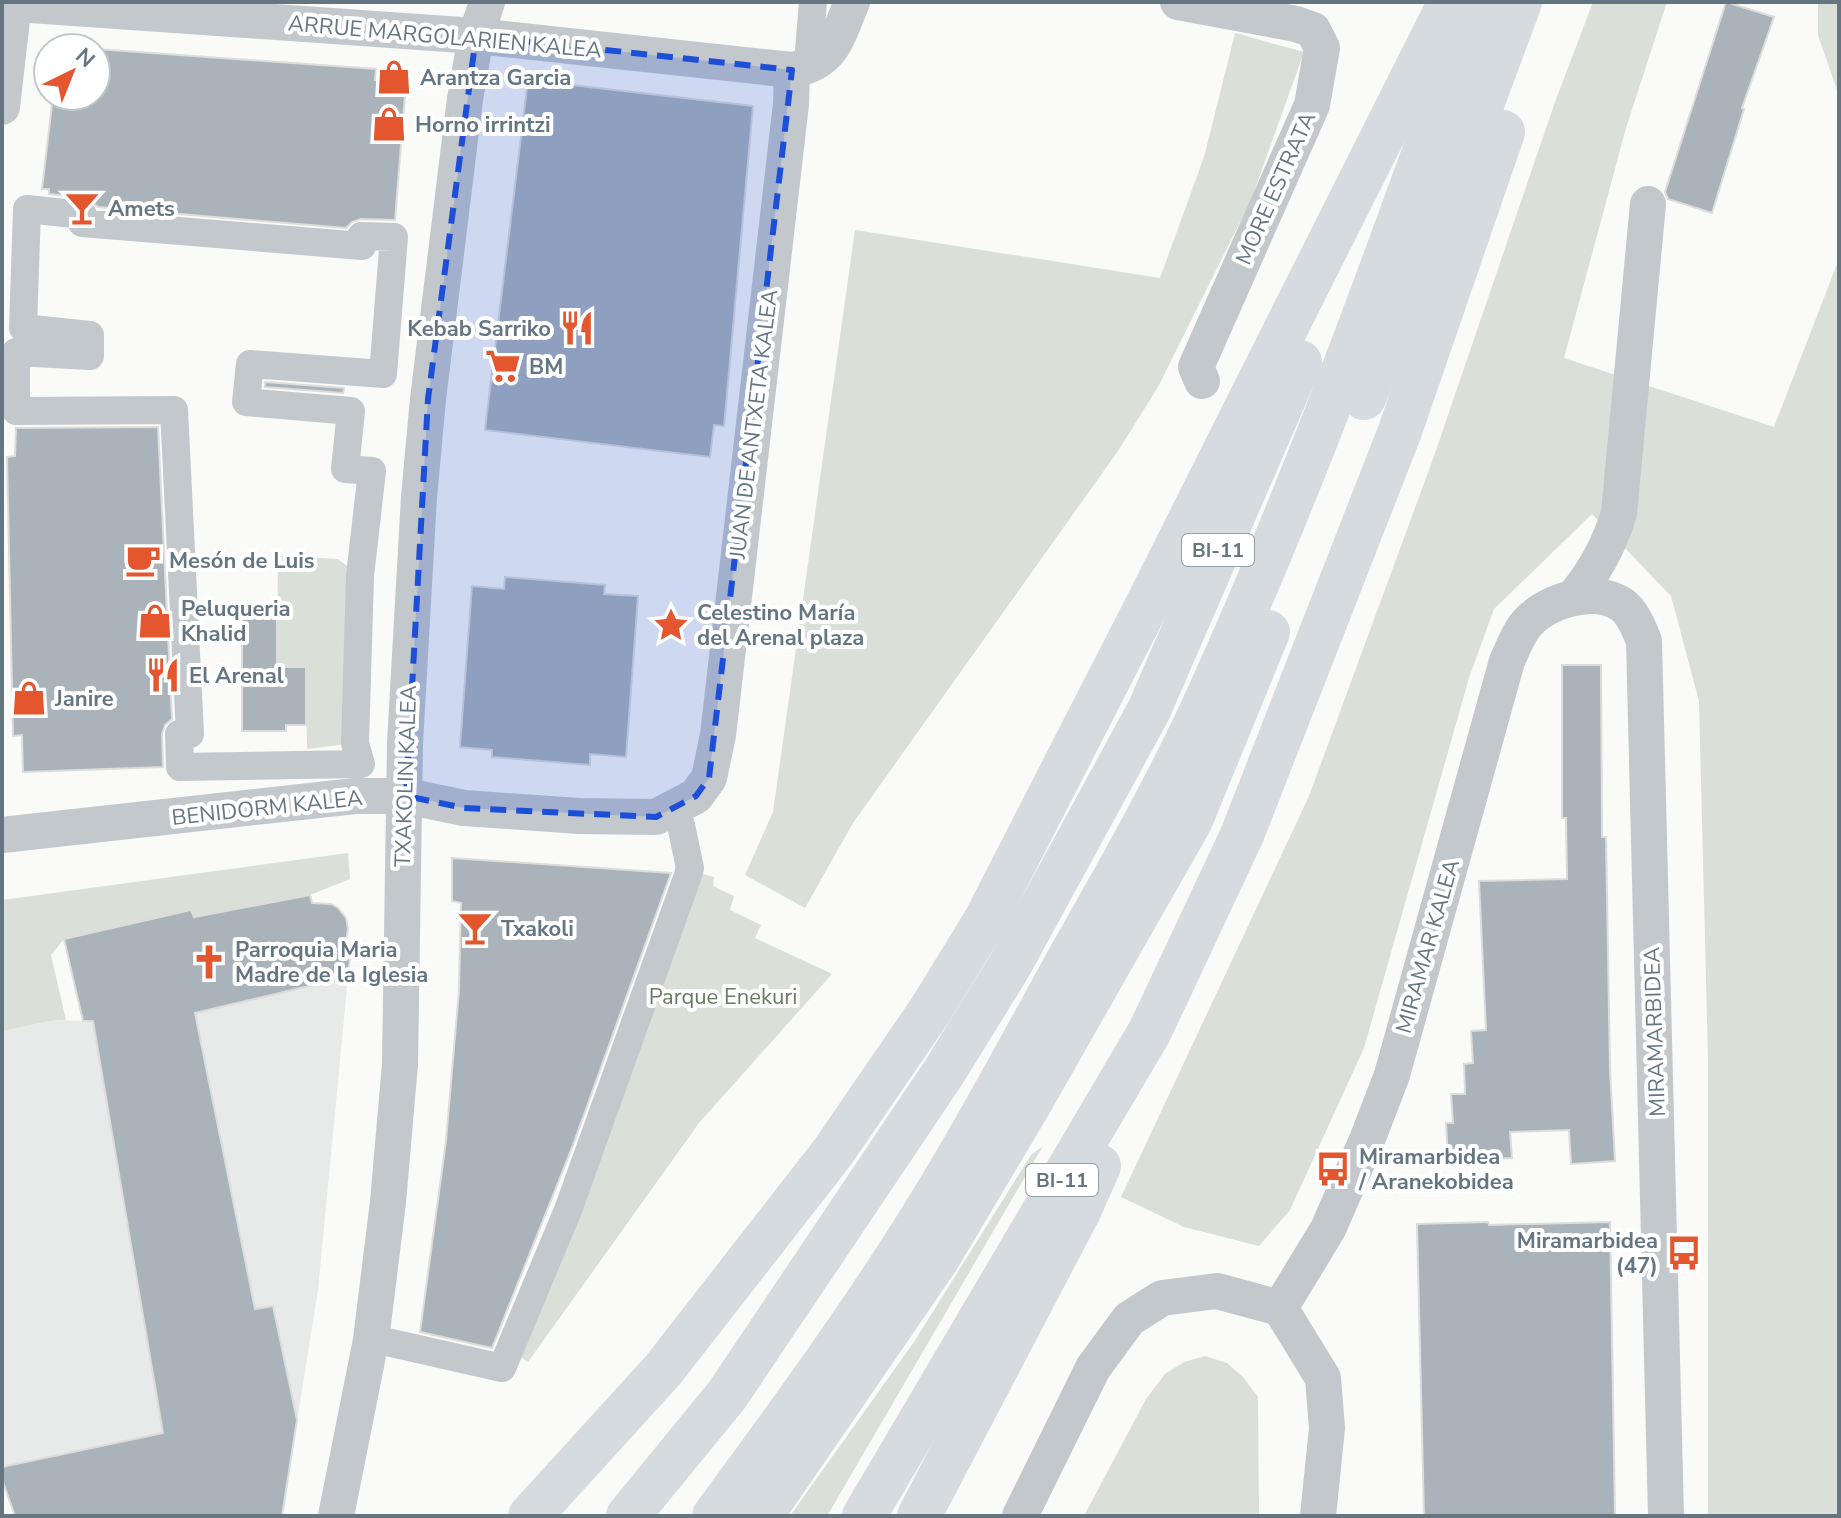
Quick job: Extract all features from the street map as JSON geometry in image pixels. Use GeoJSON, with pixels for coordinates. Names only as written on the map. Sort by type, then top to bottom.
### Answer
{"type":"FeatureCollection","features":[{"type":"Feature","properties":{"kind":"main road"},"geometry":{"type":"LineString","coordinates":[[761,1516],[938,1258],[1191,820],[1417,270],[1520,2]]}},
{"type":"Feature","properties":{"kind":"main road","name":"BI-11"},"geometry":{"type":"LineString","coordinates":[[864,1516],[1150,1031],[1242,835],[1389,460],[1549,2]]}},
{"type":"Feature","properties":{"kind":"main road"},"geometry":{"type":"LineString","coordinates":[[530,1516],[663,1370],[833,1152],[939,997],[1000,893],[1459,3]]}},
{"type":"Feature","properties":{"kind":"main road"},"geometry":{"type":"LineString","coordinates":[[714,1516],[840,1342],[971,1135],[1144,825],[1206,700],[1278,536],[1388,254],[1459,3]]}},
{"type":"Feature","properties":{"kind":"main road","name":"BI-11"},"geometry":{"type":"LineString","coordinates":[[628,1516],[657,1484],[736,1382],[944,1072],[1047,898],[1149,710],[1459,3]]}},
{"type":"Feature","properties":{"kind":"main road"},"geometry":{"type":"LineString","coordinates":[[919,1516],[1079,1211],[1137,1081],[1150,1031]]}},
{"type":"Feature","properties":{"kind":"street","name":"JUAN DE ANTXETA KALEA"},"geometry":{"type":"LineString","coordinates":[[709,778],[718,735],[791,104],[813,2]]}},
{"type":"Feature","properties":{"kind":"street"},"geometry":{"type":"LineString","coordinates":[[800,60],[820,62],[832,48],[852,2]]}},
{"type":"Feature","properties":{"kind":"street","name":"MORE ESTRATA"},"geometry":{"type":"LineString","coordinates":[[1178,2],[1296,24],[1313,30],[1322,48],[1312,105],[1196,367],[1202,381]]}},
{"type":"Feature","properties":{"kind":"street"},"geometry":{"type":"LineString","coordinates":[[2,107],[10,3]]}},
{"type":"Feature","properties":{"kind":"street","name":"ARRUE MARGOLARIEN KALEA"},"geometry":{"type":"LineString","coordinates":[[10,3],[482,19],[800,60]]}},
{"type":"Feature","properties":{"kind":"street","name":"TXAKOLIN KALEA"},"geometry":{"type":"LineString","coordinates":[[336,1516],[371,1340],[388,1202],[400,1064],[401,876],[419,497],[465,99],[482,19]]}},
{"type":"Feature","properties":{"kind":"street"},"geometry":{"type":"LineString","coordinates":[[1573,598],[1593,575],[1609,546],[1619,513],[1648,204]]}},
{"type":"Feature","properties":{"kind":"street"},"geometry":{"type":"LineString","coordinates":[[27,209],[83,215],[82,223],[362,246],[361,236],[394,237],[383,374],[250,364],[246,402],[351,411],[345,469],[372,471],[360,576],[355,743],[361,764],[180,767],[179,734],[190,734],[174,410],[16,411],[16,352],[90,356],[90,335],[23,328],[27,209]]}},
{"type":"Feature","properties":{"kind":"street","name":"MIRAMARBIDEA"},"geometry":{"type":"LineString","coordinates":[[1619,513],[1631,616],[1644,641],[1666,1516]]}},
{"type":"Feature","properties":{"kind":"street"},"geometry":{"type":"LineString","coordinates":[[1573,598],[1602,596],[1623,605],[1631,616]]}},
{"type":"Feature","properties":{"kind":"street","name":"MIRAMAR KALEA"},"geometry":{"type":"LineString","coordinates":[[1280,1308],[1328,1229],[1392,1075],[1507,661],[1524,627],[1547,607],[1573,598]]}},
{"type":"Feature","properties":{"kind":"street","name":"BENIDORM KALEA"},"geometry":{"type":"LineString","coordinates":[[2,835],[355,796],[406,796],[464,808],[579,816],[656,817],[696,796],[709,778]]}},
{"type":"Feature","properties":{"kind":"street"},"geometry":{"type":"LineString","coordinates":[[387,1342],[502,1368],[568,1210],[687,878],[690,868],[681,825]]}},
{"type":"Feature","properties":{"kind":"street"},"geometry":{"type":"LineString","coordinates":[[1020,1516],[1093,1368],[1129,1319],[1162,1298],[1217,1291],[1280,1308],[1323,1378],[1327,1428],[1318,1516]]}},
{"type":"Feature","properties":{"kind":"highlighted area"},"geometry":{"type":"Polygon","coordinates":[[[476,36],[792,70],[709,778],[696,796],[656,817],[464,808],[406,796],[428,399],[476,36]]]}},
{"type":"Feature","properties":{"kind":"shaded area"},"geometry":{"type":"Polygon","coordinates":[[[348,977],[318,1290],[282,1516],[15,1516],[2,1479],[2,1031],[55,1020],[152,1023],[348,977]]]}},
{"type":"Feature","properties":{"kind":"green space"},"geometry":{"type":"Polygon","coordinates":[[[1593,2],[1667,2],[1626,128],[1564,358],[1774,427],[1837,264],[1839,240],[1839,1516],[1708,1516],[1708,1059],[1699,701],[1671,596],[1592,514],[1494,609],[1469,678],[1364,1048],[1290,1210],[1259,1246],[1184,1227],[1121,1197],[1309,796],[1433,459],[1555,102],[1593,2]]]}},
{"type":"Feature","properties":{"kind":"green space"},"geometry":{"type":"Polygon","coordinates":[[[1818,2],[1839,2],[1839,96],[1818,35],[1818,2]]]}},
{"type":"Feature","properties":{"kind":"green space"},"geometry":{"type":"Polygon","coordinates":[[[1235,33],[1304,52],[1251,200],[1158,387],[1118,451],[853,823],[805,908],[745,875],[773,812],[855,230],[1160,278],[1204,157],[1235,33]]]}},
{"type":"Feature","properties":{"kind":"green space"},"geometry":{"type":"Polygon","coordinates":[[[278,556],[338,559],[360,576],[355,743],[307,749],[306,667],[277,667],[278,556]]]}},
{"type":"Feature","properties":{"kind":"green space"},"geometry":{"type":"Polygon","coordinates":[[[348,853],[350,879],[310,895],[194,917],[191,910],[64,939],[51,955],[66,1020],[2,1031],[2,900],[348,853]]]}},
{"type":"Feature","properties":{"kind":"green space","name":"Parque Enekuri"},"geometry":{"type":"Polygon","coordinates":[[[696,872],[714,877],[713,886],[734,896],[730,910],[761,925],[755,938],[832,974],[699,1123],[528,1362],[518,1355],[696,872]]]}},
{"type":"Feature","properties":{"kind":"green space"},"geometry":{"type":"Polygon","coordinates":[[[1043,1146],[827,1516],[790,1516],[914,1342],[1031,1155],[1043,1146]]]}},
{"type":"Feature","properties":{"kind":"green space"},"geometry":{"type":"Polygon","coordinates":[[[1205,1356],[1227,1363],[1258,1397],[1259,1516],[1084,1516],[1146,1399],[1165,1374],[1184,1362],[1205,1356]]]}},
{"type":"Feature","properties":{"kind":"building"},"geometry":{"type":"Polygon","coordinates":[[[1726,2],[1774,17],[1742,108],[1712,213],[1668,199],[1665,192],[1726,2]]]}},
{"type":"Feature","properties":{"kind":"building"},"geometry":{"type":"Polygon","coordinates":[[[112,50],[376,69],[375,80],[406,82],[395,220],[361,219],[346,228],[98,207],[86,198],[49,194],[49,189],[42,189],[51,112],[112,112],[112,50]]]}},
{"type":"Feature","properties":{"kind":"building"},"geometry":{"type":"Polygon","coordinates":[[[528,80],[753,106],[724,426],[714,425],[710,457],[485,430],[528,80]]]}},
{"type":"Feature","properties":{"kind":"building"},"geometry":{"type":"Polygon","coordinates":[[[265,382],[344,388],[343,393],[265,387],[265,382]]]}},
{"type":"Feature","properties":{"kind":"building"},"geometry":{"type":"Polygon","coordinates":[[[158,427],[172,719],[165,725],[162,734],[163,767],[23,772],[22,735],[13,736],[7,457],[15,456],[16,428],[158,427]]]}},
{"type":"Feature","properties":{"kind":"building"},"geometry":{"type":"Polygon","coordinates":[[[505,577],[605,585],[604,594],[638,596],[626,757],[590,754],[590,765],[492,757],[492,750],[460,747],[472,586],[504,589],[505,577]]]}},
{"type":"Feature","properties":{"kind":"building"},"geometry":{"type":"Polygon","coordinates":[[[242,616],[277,616],[277,667],[306,667],[306,725],[286,725],[286,731],[242,731],[242,616]]]}},
{"type":"Feature","properties":{"kind":"building"},"geometry":{"type":"Polygon","coordinates":[[[1562,665],[1601,665],[1602,837],[1606,837],[1610,1071],[1615,1161],[1571,1164],[1569,1130],[1510,1132],[1512,1158],[1448,1161],[1446,1123],[1453,1123],[1451,1094],[1465,1094],[1464,1064],[1473,1063],[1471,1031],[1486,1030],[1479,881],[1567,879],[1566,818],[1562,818],[1562,665]]]}},
{"type":"Feature","properties":{"kind":"building"},"geometry":{"type":"Polygon","coordinates":[[[452,858],[671,873],[573,1145],[492,1348],[420,1332],[446,1141],[459,990],[461,903],[452,901],[452,858]]]}},
{"type":"Feature","properties":{"kind":"building"},"geometry":{"type":"Polygon","coordinates":[[[310,895],[312,903],[331,904],[346,918],[346,942],[351,947],[348,977],[195,1013],[255,1309],[273,1306],[297,1420],[282,1516],[15,1516],[2,1479],[2,1467],[163,1433],[93,1021],[83,1021],[64,939],[191,910],[194,917],[310,895]]]}},
{"type":"Feature","properties":{"kind":"building"},"geometry":{"type":"Polygon","coordinates":[[[1488,1222],[1489,1225],[1610,1222],[1615,1516],[1424,1516],[1417,1224],[1488,1222]]]}},
{"type":"Feature","properties":{"kind":"place","name":"Arantza Garcia"},"geometry":{"type":"Point","coordinates":[394,77]}},
{"type":"Feature","properties":{"kind":"place","name":"Horno irrintzi"},"geometry":{"type":"Point","coordinates":[389,124]}},
{"type":"Feature","properties":{"kind":"place","name":"Amets"},"geometry":{"type":"Point","coordinates":[82,208]}},
{"type":"Feature","properties":{"kind":"place","name":"Kebab Sarriko"},"geometry":{"type":"Point","coordinates":[577,328]}},
{"type":"Feature","properties":{"kind":"place","name":"BM"},"geometry":{"type":"Point","coordinates":[503,366]}},
{"type":"Feature","properties":{"kind":"place","name":"Mesón de Luis"},"geometry":{"type":"Point","coordinates":[143,560]}},
{"type":"Feature","properties":{"kind":"place","name":"Peluqueria Khalid"},"geometry":{"type":"Point","coordinates":[155,621]}},
{"type":"Feature","properties":{"kind":"place","name":"Celestino María del Arenal plaza"},"geometry":{"type":"Point","coordinates":[671,625]}},
{"type":"Feature","properties":{"kind":"place","name":"El Arenal"},"geometry":{"type":"Point","coordinates":[163,675]}},
{"type":"Feature","properties":{"kind":"place","name":"Janire"},"geometry":{"type":"Point","coordinates":[29,698]}},
{"type":"Feature","properties":{"kind":"place","name":"Txakoli"},"geometry":{"type":"Point","coordinates":[475,928]}},
{"type":"Feature","properties":{"kind":"place","name":"Parroquia Maria Madre de la Iglesia"},"geometry":{"type":"Point","coordinates":[209,962]}},
{"type":"Feature","properties":{"kind":"place","name":"Miramarbidea / Aranekobidea"},"geometry":{"type":"Point","coordinates":[1333,1169]}},
{"type":"Feature","properties":{"kind":"place","name":"Miramarbidea (47)"},"geometry":{"type":"Point","coordinates":[1684,1253]}}]}
